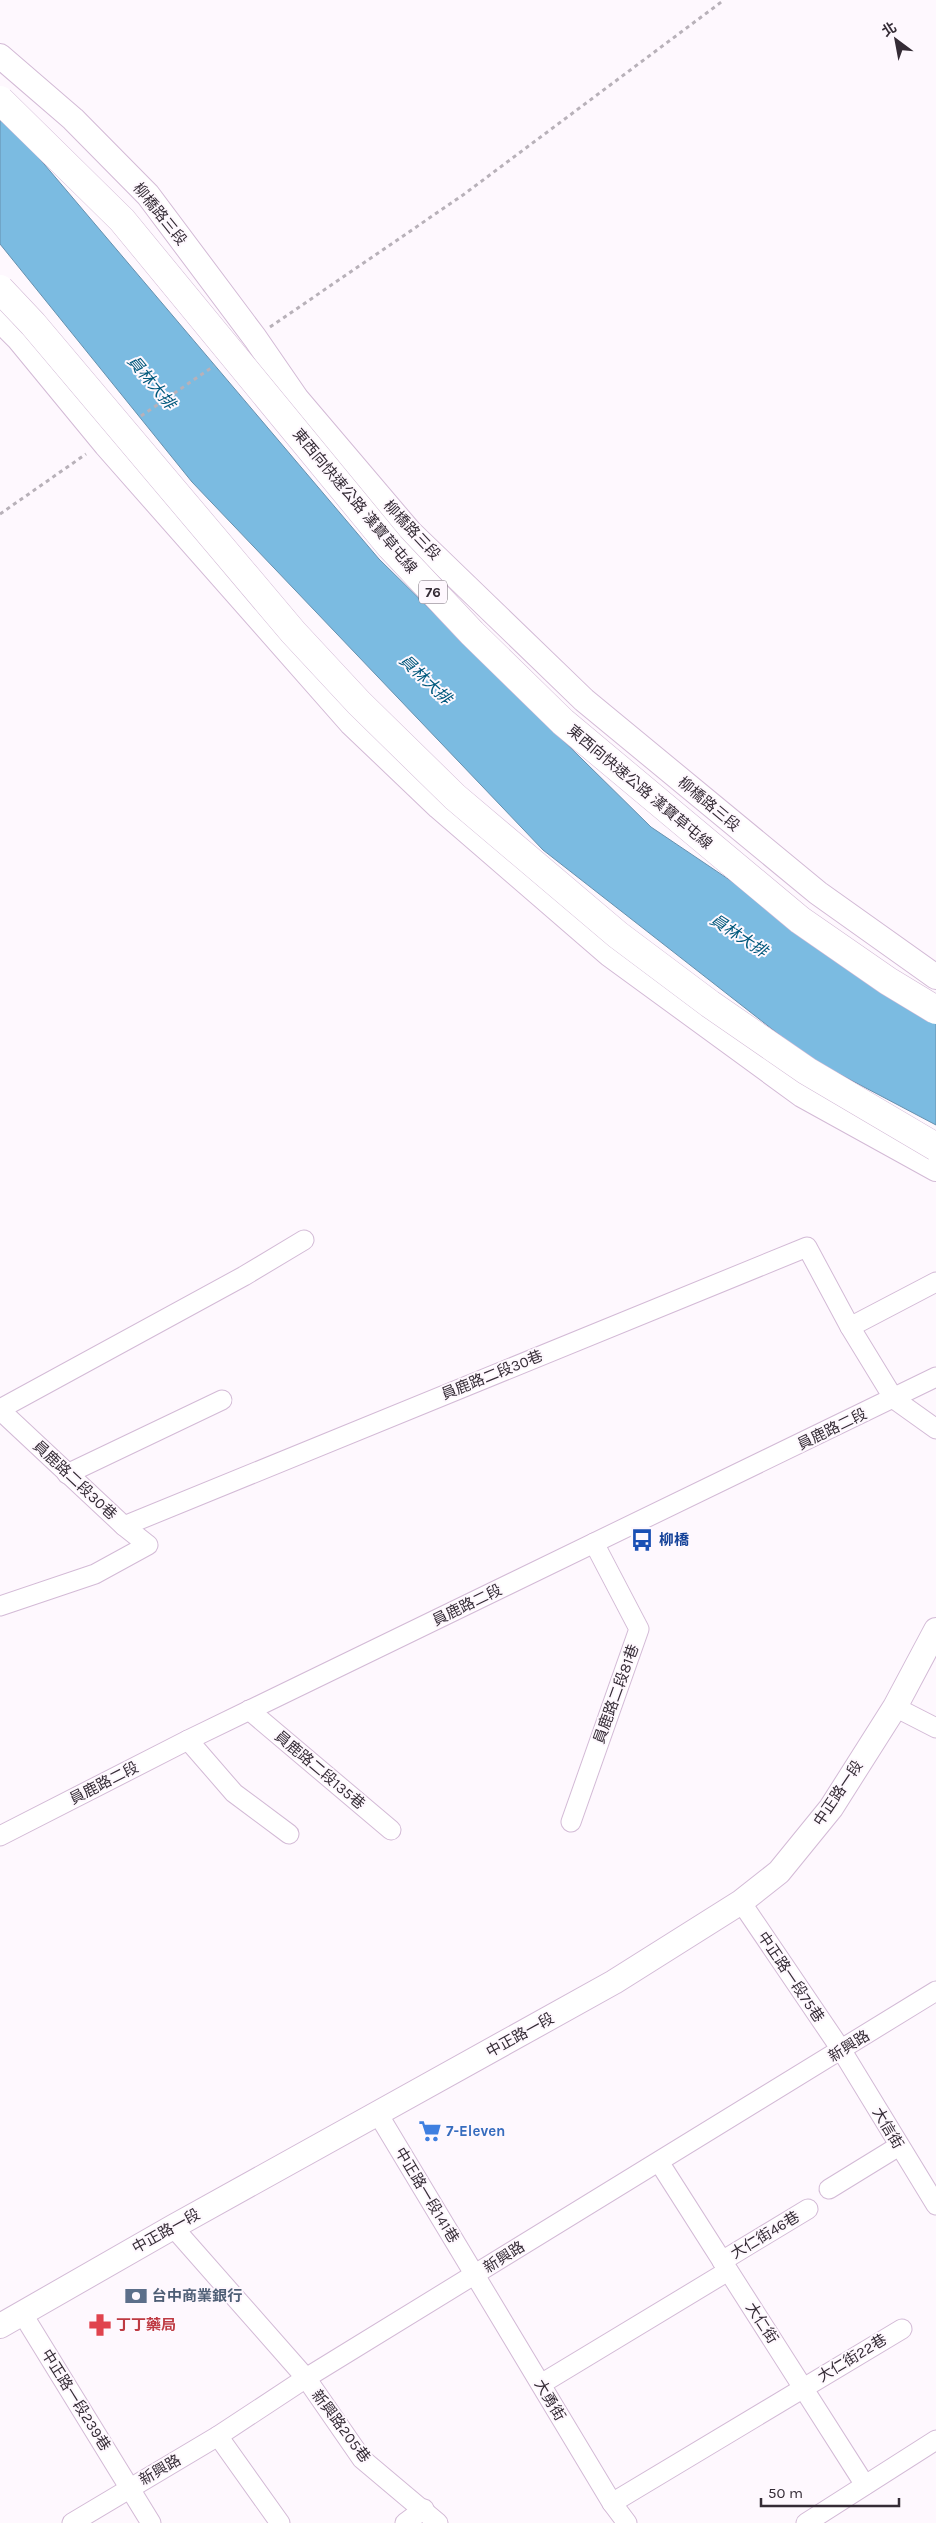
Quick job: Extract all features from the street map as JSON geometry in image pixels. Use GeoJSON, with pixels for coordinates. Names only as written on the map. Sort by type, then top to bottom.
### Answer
{"type":"FeatureCollection","features":[{"type":"Feature","properties":{"kind":"highway","name":"東西向快速公路 漢寶草屯線"},"geometry":{"type":"LineString","coordinates":[[0,100],[122,220],[390,546],[472,633],[563,722],[800,920],[888,981],[936,1010]]}},
{"type":"Feature","properties":{"kind":"highway"},"geometry":{"type":"LineString","coordinates":[[0,289],[33,324],[293,632],[360,703],[455,798],[618,935],[710,1004],[807,1071],[936,1147]]}},
{"type":"Feature","properties":{"kind":"main road","name":"柳橋路三段"},"geometry":{"type":"LineString","coordinates":[[0,56],[73,119],[148,196],[255,338],[297,399],[410,532],[584,700],[818,893],[936,977]]}},
{"type":"Feature","properties":{"kind":"main road"},"geometry":{"type":"LineString","coordinates":[[0,320],[18,338],[104,442],[351,723],[439,807],[609,954],[802,1095],[936,1169]]}},
{"type":"Feature","properties":{"kind":"main road","name":"中正路一段"},"geometry":{"type":"LineString","coordinates":[[0,2326],[173,2227],[614,1982],[741,1902],[778,1872],[831,1808],[895,1706],[936,1630]]}},
{"type":"Feature","properties":{"kind":"street"},"geometry":{"type":"LineString","coordinates":[[0,1409],[244,1276],[304,1240]]}},
{"type":"Feature","properties":{"kind":"street","name":"員鹿路二段30巷"},"geometry":{"type":"LineString","coordinates":[[0,1409],[124,1526],[807,1247],[850,1327],[894,1400],[936,1429]]}},
{"type":"Feature","properties":{"kind":"street"},"geometry":{"type":"LineString","coordinates":[[850,1327],[936,1282]]}},
{"type":"Feature","properties":{"kind":"street","name":"員鹿路二段"},"geometry":{"type":"LineString","coordinates":[[0,1836],[249,1710],[894,1400],[936,1377]]}},
{"type":"Feature","properties":{"kind":"street"},"geometry":{"type":"LineString","coordinates":[[67,1474],[222,1400]]}},
{"type":"Feature","properties":{"kind":"street"},"geometry":{"type":"LineString","coordinates":[[0,1606],[95,1574],[148,1545],[124,1526]]}},
{"type":"Feature","properties":{"kind":"street","name":"員鹿路二段81巷"},"geometry":{"type":"LineString","coordinates":[[571,1822],[640,1629],[594,1543]]}},
{"type":"Feature","properties":{"kind":"street"},"geometry":{"type":"LineString","coordinates":[[895,1706],[936,1728]]}},
{"type":"Feature","properties":{"kind":"street","name":"員鹿路二段135巷"},"geometry":{"type":"LineString","coordinates":[[249,1710],[392,1830]]}},
{"type":"Feature","properties":{"kind":"street"},"geometry":{"type":"LineString","coordinates":[[188,1740],[234,1793],[289,1834]]}},
{"type":"Feature","properties":{"kind":"street","name":"中正路一段75巷"},"geometry":{"type":"LineString","coordinates":[[741,1902],[842,2051]]}},
{"type":"Feature","properties":{"kind":"street","name":"新興路"},"geometry":{"type":"LineString","coordinates":[[72,2523],[218,2436],[306,2378],[659,2162],[934,1997]]}},
{"type":"Feature","properties":{"kind":"street","name":"大信街"},"geometry":{"type":"LineString","coordinates":[[842,2051],[898,2146],[936,2205]]}},
{"type":"Feature","properties":{"kind":"street","name":"中正路一段141巷"},"geometry":{"type":"LineString","coordinates":[[378,2114],[475,2275]]}},
{"type":"Feature","properties":{"kind":"street"},"geometry":{"type":"LineString","coordinates":[[829,2189],[898,2146]]}},
{"type":"Feature","properties":{"kind":"street","name":"大仁街"},"geometry":{"type":"LineString","coordinates":[[659,2162],[864,2485]]}},
{"type":"Feature","properties":{"kind":"street","name":"大仁街46巷"},"geometry":{"type":"LineString","coordinates":[[540,2384],[725,2266],[808,2209]]}},
{"type":"Feature","properties":{"kind":"street","name":"新興路205巷"},"geometry":{"type":"LineString","coordinates":[[173,2227],[306,2378],[362,2459],[424,2509],[438,2523]]}},
{"type":"Feature","properties":{"kind":"street","name":"大勇街"},"geometry":{"type":"LineString","coordinates":[[475,2275],[612,2503],[627,2523]]}},
{"type":"Feature","properties":{"kind":"street","name":"中正路一段239巷"},"geometry":{"type":"LineString","coordinates":[[22,2313],[152,2523]]}},
{"type":"Feature","properties":{"kind":"street","name":"大仁街22巷"},"geometry":{"type":"LineString","coordinates":[[612,2503],[902,2329]]}},
{"type":"Feature","properties":{"kind":"street"},"geometry":{"type":"LineString","coordinates":[[218,2436],[280,2523]]}},
{"type":"Feature","properties":{"kind":"street"},"geometry":{"type":"LineString","coordinates":[[806,2523],[936,2440]]}},
{"type":"Feature","properties":{"kind":"street"},"geometry":{"type":"LineString","coordinates":[[405,2523],[424,2509]]}},
{"type":"Feature","properties":{"kind":"path"},"geometry":{"type":"LineString","coordinates":[[255,338],[463,195],[724,0]]}},
{"type":"Feature","properties":{"kind":"path"},"geometry":{"type":"LineString","coordinates":[[137,419],[216,364]]}},
{"type":"Feature","properties":{"kind":"path"},"geometry":{"type":"LineString","coordinates":[[0,514],[104,442]]}},
{"type":"Feature","properties":{"kind":"water","name":"員林大排"},"geometry":{"type":"Polygon","coordinates":[[[0,112],[379,559],[651,827],[936,1019],[936,1125],[809,1058],[543,850],[192,482],[0,244],[0,112]]]}},
{"type":"Feature","properties":{"kind":"place","name":"柳橋"},"geometry":{"type":"Point","coordinates":[642,1540]}},
{"type":"Feature","properties":{"kind":"place","name":"7-Eleven"},"geometry":{"type":"Point","coordinates":[430,2131]}},
{"type":"Feature","properties":{"kind":"place","name":"台中商業銀行"},"geometry":{"type":"Point","coordinates":[136,2296]}},
{"type":"Feature","properties":{"kind":"place","name":"丁丁藥局"},"geometry":{"type":"Point","coordinates":[100,2325]}}]}
